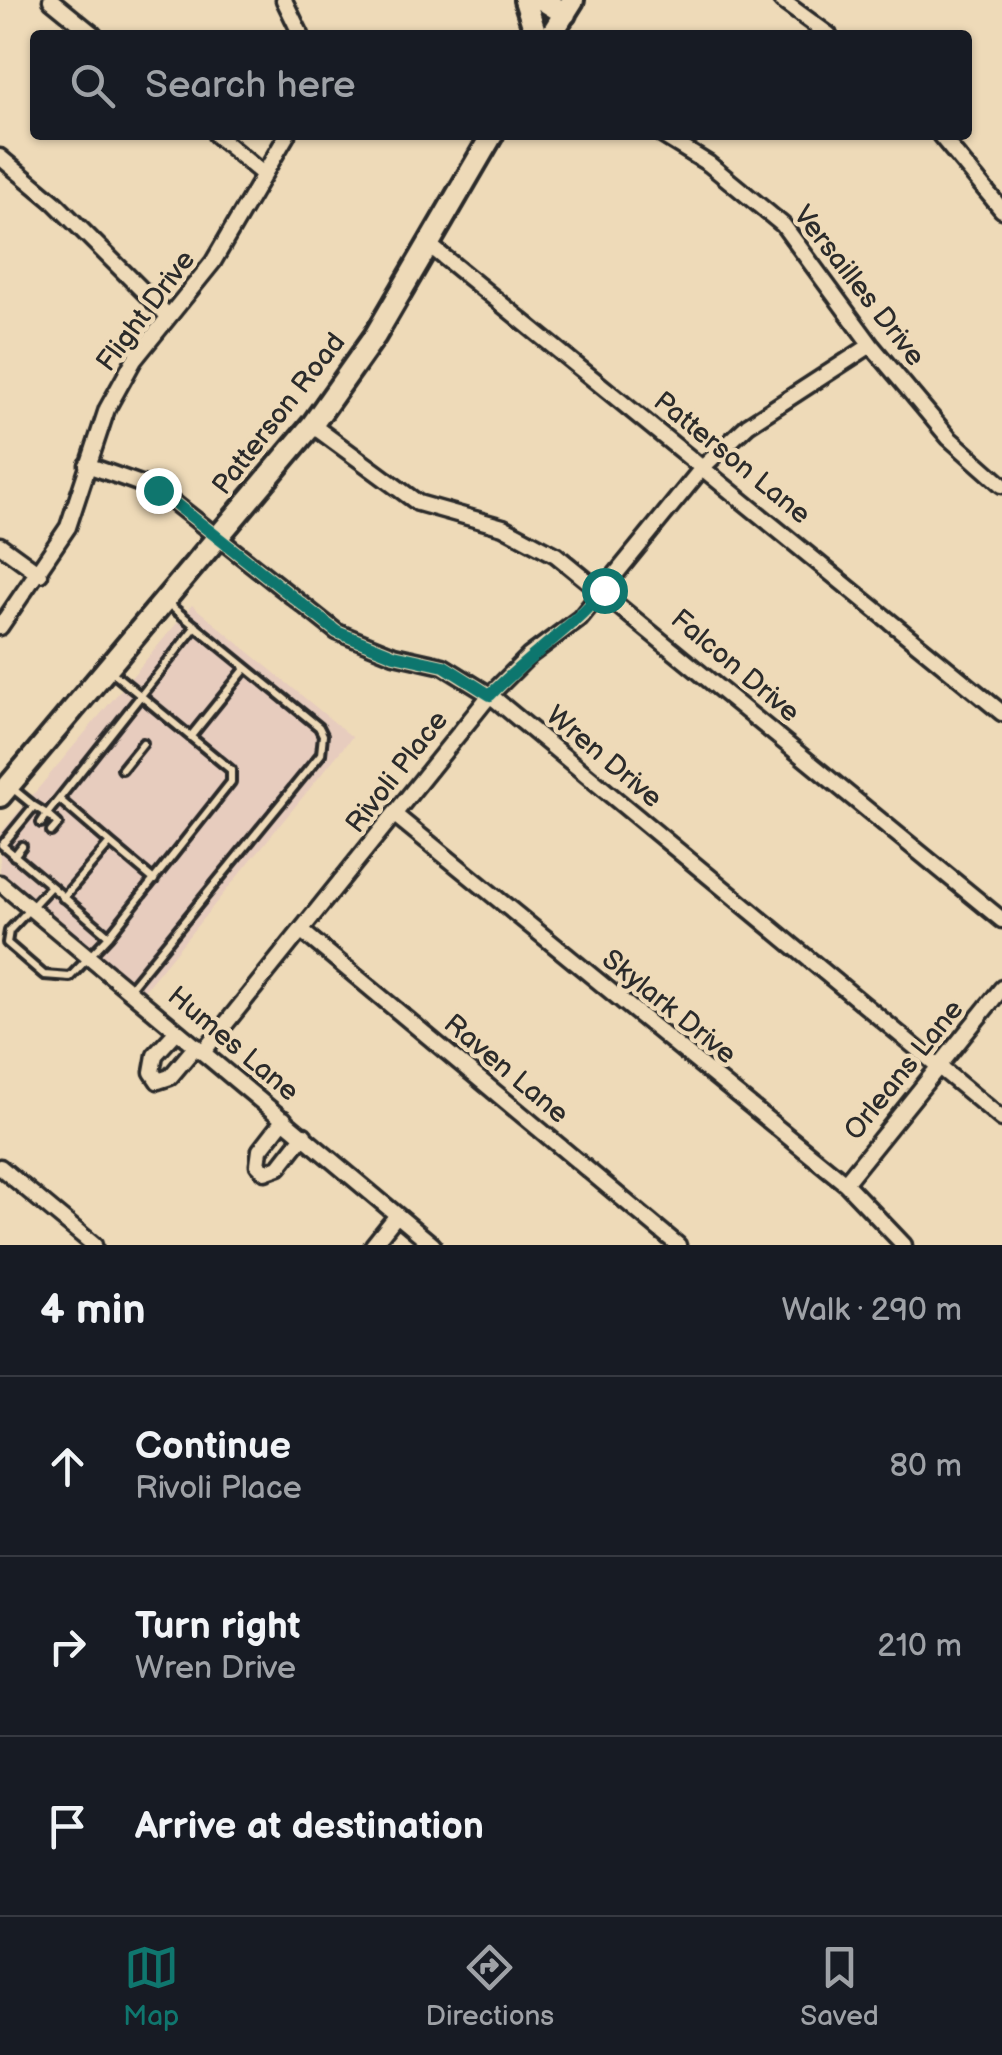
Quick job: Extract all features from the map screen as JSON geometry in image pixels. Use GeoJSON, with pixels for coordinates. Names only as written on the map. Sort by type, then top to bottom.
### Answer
{"type":"FeatureCollection","features":[{"type":"Feature","properties":{"kind":"main road"},"geometry":{"type":"LineString","coordinates":[[526,0],[535,30]]}},
{"type":"Feature","properties":{"kind":"main road"},"geometry":{"type":"LineString","coordinates":[[543,0],[569,7],[555,30]]}},
{"type":"Feature","properties":{"kind":"main road","name":"Patterson Road"},"geometry":{"type":"LineString","coordinates":[[3,787],[312,425],[375,336],[485,140]]}},
{"type":"Feature","properties":{"kind":"street"},"geometry":{"type":"LineString","coordinates":[[52,0],[88,30]]}},
{"type":"Feature","properties":{"kind":"street"},"geometry":{"type":"LineString","coordinates":[[284,0],[298,30]]}},
{"type":"Feature","properties":{"kind":"street"},"geometry":{"type":"LineString","coordinates":[[781,0],[822,30]]}},
{"type":"Feature","properties":{"kind":"street"},"geometry":{"type":"LineString","coordinates":[[222,140],[264,174]]}},
{"type":"Feature","properties":{"kind":"street","name":"Flight Drive"},"geometry":{"type":"LineString","coordinates":[[0,627],[40,574],[68,527],[87,465],[116,393],[168,316],[220,252],[284,140]]}},
{"type":"Feature","properties":{"kind":"street","name":"Versailles Drive"},"geometry":{"type":"LineString","coordinates":[[670,140],[709,164],[783,225],[871,345],[949,438],[1002,485]]}},
{"type":"Feature","properties":{"kind":"street"},"geometry":{"type":"LineString","coordinates":[[944,140],[1002,210]]}},
{"type":"Feature","properties":{"kind":"street"},"geometry":{"type":"LineString","coordinates":[[0,158],[55,203],[168,316]]}},
{"type":"Feature","properties":{"kind":"street","name":"Patterson Lane"},"geometry":{"type":"LineString","coordinates":[[428,244],[1002,713]]}},
{"type":"Feature","properties":{"kind":"street","name":"Rivoli Place"},"geometry":{"type":"LineString","coordinates":[[177,1030],[155,1055],[152,1072],[158,1081],[170,1077],[199,1049],[303,932],[490,695],[529,656],[580,618],[703,467],[748,424],[871,345]]}},
{"type":"Feature","properties":{"kind":"street","name":"Falcon Drive"},"geometry":{"type":"LineString","coordinates":[[312,425],[418,503],[503,527],[556,555],[604,590],[1002,920]]}},
{"type":"Feature","properties":{"kind":"street","name":"Wren Drive"},"geometry":{"type":"LineString","coordinates":[[87,465],[158,490],[337,632],[394,655],[444,666],[490,695],[1002,1118]]}},
{"type":"Feature","properties":{"kind":"street"},"geometry":{"type":"LineString","coordinates":[[0,545],[40,574]]}},
{"type":"Feature","properties":{"kind":"street","name":"Skylark Drive"},"geometry":{"type":"LineString","coordinates":[[395,815],[845,1183],[904,1245]]}},
{"type":"Feature","properties":{"kind":"street","name":"Humes Lane"},"geometry":{"type":"LineString","coordinates":[[0,883],[304,1135],[427,1243]]}},
{"type":"Feature","properties":{"kind":"street","name":"Raven Lane"},"geometry":{"type":"LineString","coordinates":[[303,932],[678,1245]]}},
{"type":"Feature","properties":{"kind":"street","name":"Orleans Lane"},"geometry":{"type":"LineString","coordinates":[[845,1183],[1002,988]]}},
{"type":"Feature","properties":{"kind":"street"},"geometry":{"type":"LineString","coordinates":[[284,1119],[260,1150],[258,1164],[265,1172],[279,1167],[304,1135]]}},
{"type":"Feature","properties":{"kind":"street"},"geometry":{"type":"LineString","coordinates":[[0,1167],[94,1245]]}},
{"type":"Feature","properties":{"kind":"street"},"geometry":{"type":"LineString","coordinates":[[373,1245],[397,1215]]}},
{"type":"Feature","properties":{"kind":"lane"},"geometry":{"type":"LineString","coordinates":[[128,990],[323,748],[319,727],[164,600]]}},
{"type":"Feature","properties":{"kind":"lane"},"geometry":{"type":"LineString","coordinates":[[41,823],[196,626]]}},
{"type":"Feature","properties":{"kind":"lane"},"geometry":{"type":"LineString","coordinates":[[51,886],[9,931],[7,944],[44,976],[70,977],[109,936],[232,782],[231,770],[107,668]]}},
{"type":"Feature","properties":{"kind":"lane"},"geometry":{"type":"LineString","coordinates":[[191,736],[246,668]]}},
{"type":"Feature","properties":{"kind":"lane"},"geometry":{"type":"LineString","coordinates":[[122,770],[143,743]]}},
{"type":"Feature","properties":{"kind":"lane"},"geometry":{"type":"LineString","coordinates":[[3,787],[58,824],[51,832]]}},
{"type":"Feature","properties":{"kind":"lane"},"geometry":{"type":"LineString","coordinates":[[59,799],[154,880]]}},
{"type":"Feature","properties":{"kind":"lane"},"geometry":{"type":"LineString","coordinates":[[34,806],[2,845],[109,936]]}},
{"type":"Feature","properties":{"kind":"lane"},"geometry":{"type":"LineString","coordinates":[[63,898],[110,843]]}},
{"type":"Feature","properties":{"kind":"lane"},"geometry":{"type":"LineString","coordinates":[[14,856],[22,846]]}},
{"type":"Feature","properties":{"kind":"lane"},"geometry":{"type":"LineString","coordinates":[[24,864],[32,854]]}},
{"type":"Feature","properties":{"kind":"shaded area"},"geometry":{"type":"Polygon","coordinates":[[[192,605],[352,737],[142,993],[0,872],[0,834],[192,605]]]}},
{"type":"Feature","properties":{"kind":"route"},"geometry":{"type":"LineString","coordinates":[[158,490],[337,632],[394,655],[444,666],[490,695],[529,656],[580,618],[604,590]]}}]}
